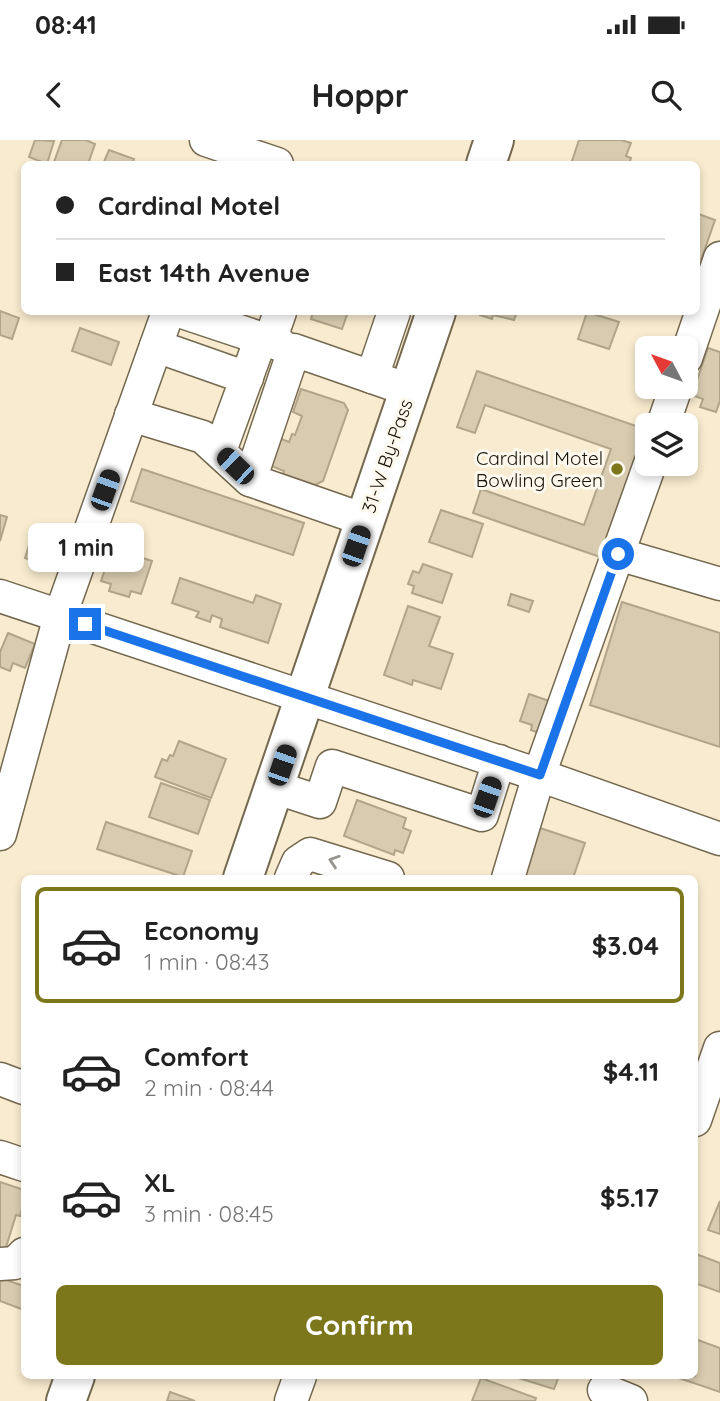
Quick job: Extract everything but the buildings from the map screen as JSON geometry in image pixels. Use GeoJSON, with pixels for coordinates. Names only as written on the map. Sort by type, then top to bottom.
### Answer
{"type":"FeatureCollection","features":[{"type":"Feature","properties":{"kind":"main road"},"geometry":{"type":"LineString","coordinates":[[487,161],[494,140]]}},
{"type":"Feature","properties":{"kind":"main road","name":"31-W By-Pass"},"geometry":{"type":"LineString","coordinates":[[244,875],[430,328]]}},
{"type":"Feature","properties":{"kind":"main road"},"geometry":{"type":"LineString","coordinates":[[66,1401],[74,1379]]}},
{"type":"Feature","properties":{"kind":"street"},"geometry":{"type":"LineString","coordinates":[[221,148],[266,161]]}},
{"type":"Feature","properties":{"kind":"street"},"geometry":{"type":"LineString","coordinates":[[695,336],[706,311],[720,258]]}},
{"type":"Feature","properties":{"kind":"street"},"geometry":{"type":"LineString","coordinates":[[0,834],[60,616],[167,315]]}},
{"type":"Feature","properties":{"kind":"street"},"geometry":{"type":"LineString","coordinates":[[192,315],[409,390]]}},
{"type":"Feature","properties":{"kind":"street"},"geometry":{"type":"LineString","coordinates":[[250,480],[280,315]]}},
{"type":"Feature","properties":{"kind":"street"},"geometry":{"type":"LineString","coordinates":[[372,377],[390,322],[430,328]]}},
{"type":"Feature","properties":{"kind":"street"},"geometry":{"type":"LineString","coordinates":[[220,451],[247,378],[275,343]]}},
{"type":"Feature","properties":{"kind":"street"},"geometry":{"type":"LineString","coordinates":[[156,346],[247,378]]}},
{"type":"Feature","properties":{"kind":"street"},"geometry":{"type":"LineString","coordinates":[[131,415],[203,437],[250,480],[365,520]]}},
{"type":"Feature","properties":{"kind":"street"},"geometry":{"type":"LineString","coordinates":[[509,875],[540,775],[646,476]]}},
{"type":"Feature","properties":{"kind":"street"},"geometry":{"type":"LineString","coordinates":[[618,554],[720,584]]}},
{"type":"Feature","properties":{"kind":"street"},"geometry":{"type":"LineString","coordinates":[[0,596],[499,761],[720,839]]}},
{"type":"Feature","properties":{"kind":"street"},"geometry":{"type":"LineString","coordinates":[[274,787],[320,802],[332,766],[481,816],[499,761]]}},
{"type":"Feature","properties":{"kind":"street"},"geometry":{"type":"LineString","coordinates":[[292,875],[299,862],[310,854],[378,875]]}},
{"type":"Feature","properties":{"kind":"street"},"geometry":{"type":"LineString","coordinates":[[698,1111],[720,1048]]}},
{"type":"Feature","properties":{"kind":"street"},"geometry":{"type":"LineString","coordinates":[[0,1079],[21,1087]]}},
{"type":"Feature","properties":{"kind":"street"},"geometry":{"type":"LineString","coordinates":[[0,1157],[21,1165]]}},
{"type":"Feature","properties":{"kind":"street"},"geometry":{"type":"LineString","coordinates":[[0,1264],[15,1263],[21,1257]]}},
{"type":"Feature","properties":{"kind":"street"},"geometry":{"type":"LineString","coordinates":[[291,1401],[299,1379]]}},
{"type":"Feature","properties":{"kind":"place","name":"Cardinal Motel Bowling Green"},"geometry":{"type":"Point","coordinates":[617,469]}},
{"type":"Feature","properties":{"kind":"route"},"geometry":{"type":"LineString","coordinates":[[85,624],[540,775],[618,554]]}}]}
